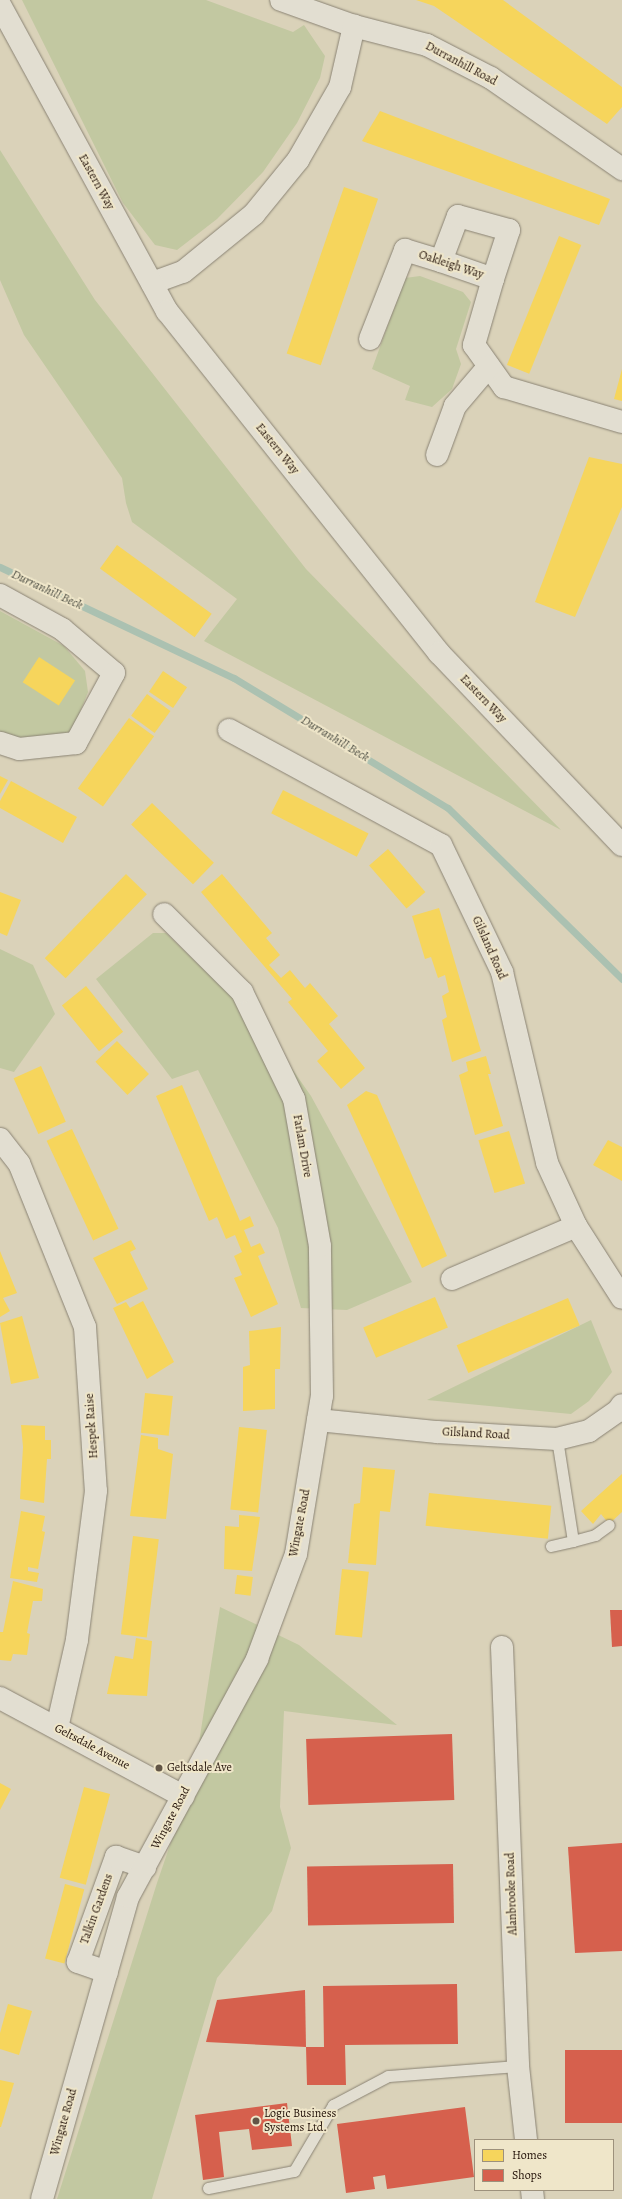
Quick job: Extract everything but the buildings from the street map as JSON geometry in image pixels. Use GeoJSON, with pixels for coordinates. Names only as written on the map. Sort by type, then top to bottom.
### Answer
{"type":"FeatureCollection","features":[{"type":"Feature","properties":{"kind":"street","name":"Durranhill Road"},"geometry":{"type":"LineString","coordinates":[[281,0],[354,26],[427,45],[491,78],[622,169]]}},
{"type":"Feature","properties":{"kind":"street","name":"Eastern Way"},"geometry":{"type":"LineString","coordinates":[[0,5],[167,312],[439,653],[622,845]]}},
{"type":"Feature","properties":{"kind":"street"},"geometry":{"type":"LineString","coordinates":[[152,283],[183,272],[254,214],[298,160],[340,87],[354,26]]}},
{"type":"Feature","properties":{"kind":"street"},"geometry":{"type":"LineString","coordinates":[[441,261],[458,216],[509,230],[494,280]]}},
{"type":"Feature","properties":{"kind":"street","name":"Oakleigh Way"},"geometry":{"type":"LineString","coordinates":[[370,339],[405,250],[441,261],[494,280],[474,344],[504,387],[622,422]]}},
{"type":"Feature","properties":{"kind":"street"},"geometry":{"type":"LineString","coordinates":[[436,455],[455,406],[489,366]]}},
{"type":"Feature","properties":{"kind":"street"},"geometry":{"type":"LineString","coordinates":[[0,595],[62,629],[114,673],[76,743],[19,750],[0,742]]}},
{"type":"Feature","properties":{"kind":"street","name":"Gilsland Road"},"geometry":{"type":"LineString","coordinates":[[229,730],[441,845],[502,972],[547,1163],[576,1226],[622,1298]]}},
{"type":"Feature","properties":{"kind":"street","name":"Farlam Drive"},"geometry":{"type":"LineString","coordinates":[[164,914],[242,992],[294,1099],[320,1246],[322,1396],[318,1420]]}},
{"type":"Feature","properties":{"kind":"street","name":"Hespek Raise"},"geometry":{"type":"LineString","coordinates":[[0,1139],[19,1163],[84,1327],[96,1491],[78,1640],[57,1728]]}},
{"type":"Feature","properties":{"kind":"street"},"geometry":{"type":"LineString","coordinates":[[452,1280],[576,1226]]}},
{"type":"Feature","properties":{"kind":"street","name":"Gilsland Road"},"geometry":{"type":"LineString","coordinates":[[318,1420],[437,1432],[557,1439],[589,1431],[618,1411],[622,1405]]}},
{"type":"Feature","properties":{"kind":"street","name":"Wingate Road"},"geometry":{"type":"LineString","coordinates":[[42,2199],[128,1897],[257,1659],[296,1554],[318,1420]]}},
{"type":"Feature","properties":{"kind":"street","name":"Alanbrooke Road"},"geometry":{"type":"LineString","coordinates":[[502,1647],[518,2066],[526,2139]]}},
{"type":"Feature","properties":{"kind":"street","name":"Geltsdale Avenue"},"geometry":{"type":"LineString","coordinates":[[0,1698],[183,1796]]}},
{"type":"Feature","properties":{"kind":"street","name":"Talkin Gardens"},"geometry":{"type":"LineString","coordinates":[[107,1972],[78,1962],[110,1872],[116,1857],[145,1867]]}},
{"type":"Feature","properties":{"kind":"lane"},"geometry":{"type":"LineString","coordinates":[[557,1439],[572,1541]]}},
{"type":"Feature","properties":{"kind":"lane"},"geometry":{"type":"LineString","coordinates":[[551,1546],[595,1535],[610,1525]]}},
{"type":"Feature","properties":{"kind":"lane"},"geometry":{"type":"LineString","coordinates":[[208,2188],[294,2171],[333,2104],[388,2076],[518,2066]]}},
{"type":"Feature","properties":{"kind":"green space"},"geometry":{"type":"Polygon","coordinates":[[[22,0],[206,0],[293,32],[304,25],[325,56],[320,78],[297,123],[263,172],[217,219],[177,250],[155,245],[123,203],[22,0]]]}},
{"type":"Feature","properties":{"kind":"green space"},"geometry":{"type":"Polygon","coordinates":[[[0,150],[95,300],[306,569],[561,830],[204,641],[237,599],[132,522],[126,503],[122,478],[24,335],[0,280],[0,150]]]}},
{"type":"Feature","properties":{"kind":"green space"},"geometry":{"type":"Polygon","coordinates":[[[420,276],[463,292],[471,302],[456,349],[461,364],[452,389],[432,407],[405,400],[410,386],[372,369],[405,278],[420,276]]]}},
{"type":"Feature","properties":{"kind":"green space"},"geometry":{"type":"Polygon","coordinates":[[[0,611],[64,646],[85,671],[88,692],[68,742],[0,739],[0,611]]]}},
{"type":"Feature","properties":{"kind":"green space"},"geometry":{"type":"Polygon","coordinates":[[[153,933],[166,933],[262,1026],[311,1096],[412,1282],[347,1310],[301,1308],[278,1228],[198,1070],[172,1079],[96,979],[153,933]]]}},
{"type":"Feature","properties":{"kind":"green space"},"geometry":{"type":"Polygon","coordinates":[[[0,949],[33,965],[55,1014],[14,1072],[0,1068],[0,949]]]}},
{"type":"Feature","properties":{"kind":"green space"},"geometry":{"type":"Polygon","coordinates":[[[591,1320],[612,1372],[589,1401],[571,1414],[427,1400],[591,1320]]]}},
{"type":"Feature","properties":{"kind":"green space"},"geometry":{"type":"Polygon","coordinates":[[[220,1607],[299,1645],[397,1725],[284,1711],[280,1807],[291,1848],[272,1911],[217,1978],[152,2199],[57,2199],[157,1883],[194,1775],[220,1607]]]}},
{"type":"Feature","properties":{"kind":"waterway","name":"Durranhill Beck"},"geometry":{"type":"LineString","coordinates":[[0,567],[234,678],[448,808],[622,979]]}},
{"type":"Feature","properties":{"kind":"place","name":"Geltsdale Ave"},"geometry":{"type":"Point","coordinates":[159,1768]}},
{"type":"Feature","properties":{"kind":"place","name":"Logic Business Systems Ltd."},"geometry":{"type":"Point","coordinates":[256,2121]}}]}
